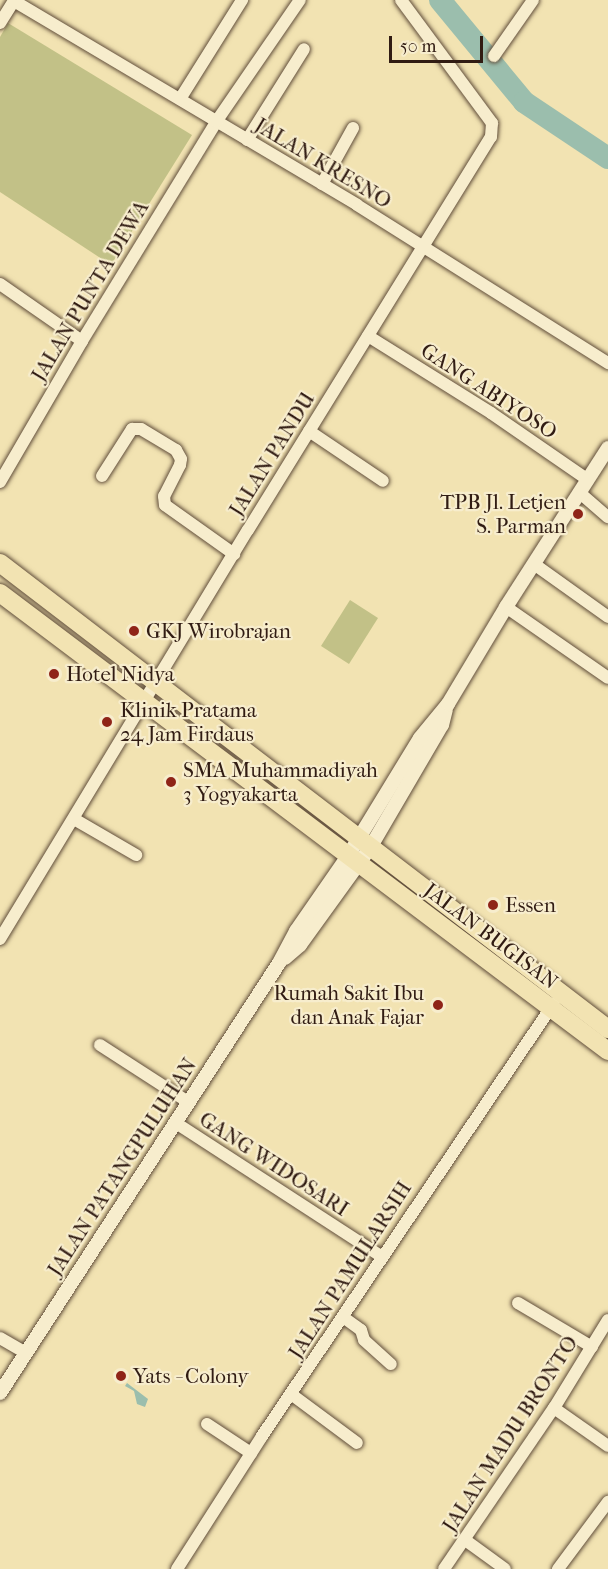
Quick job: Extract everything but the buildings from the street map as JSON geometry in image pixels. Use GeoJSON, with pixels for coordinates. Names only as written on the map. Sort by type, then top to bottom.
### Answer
{"type":"FeatureCollection","features":[{"type":"Feature","properties":{"kind":"main road","name":"JALAN BUGISAN"},"geometry":{"type":"LineString","coordinates":[[0,563],[365,843],[555,1001],[608,1051]]}},
{"type":"Feature","properties":{"kind":"main road","name":"JALAN BUGISAN"},"geometry":{"type":"LineString","coordinates":[[0,592],[353,860],[555,1001],[608,1029]]}},
{"type":"Feature","properties":{"kind":"street"},"geometry":{"type":"LineString","coordinates":[[180,99],[242,0]]}},
{"type":"Feature","properties":{"kind":"street","name":"JALAN PUNTA DEWA"},"geometry":{"type":"LineString","coordinates":[[0,482],[82,341],[216,122],[300,0]]}},
{"type":"Feature","properties":{"kind":"street","name":"JALAN PANDU"},"geometry":{"type":"LineString","coordinates":[[0,939],[494,129],[492,123],[401,0]]}},
{"type":"Feature","properties":{"kind":"street"},"geometry":{"type":"LineString","coordinates":[[494,56],[533,0]]}},
{"type":"Feature","properties":{"kind":"street"},"geometry":{"type":"LineString","coordinates":[[0,23],[14,1]]}},
{"type":"Feature","properties":{"kind":"street","name":"JALAN KRESNO"},"geometry":{"type":"LineString","coordinates":[[14,1],[322,184],[608,363]]}},
{"type":"Feature","properties":{"kind":"street"},"geometry":{"type":"LineString","coordinates":[[247,140],[304,49]]}},
{"type":"Feature","properties":{"kind":"street"},"geometry":{"type":"LineString","coordinates":[[322,184],[353,128]]}},
{"type":"Feature","properties":{"kind":"street"},"geometry":{"type":"LineString","coordinates":[[0,284],[82,341]]}},
{"type":"Feature","properties":{"kind":"street","name":"GANG ABIYOSO"},"geometry":{"type":"LineString","coordinates":[[368,336],[491,413],[588,480]]}},
{"type":"Feature","properties":{"kind":"street"},"geometry":{"type":"LineString","coordinates":[[102,476],[132,429],[141,429],[176,450],[181,459],[164,496],[165,506],[234,554]]}},
{"type":"Feature","properties":{"kind":"street"},"geometry":{"type":"LineString","coordinates":[[309,431],[383,481]]}},
{"type":"Feature","properties":{"kind":"street","name":"JALAN PATANGPULUHAN"},"geometry":{"type":"LineString","coordinates":[[0,1393],[279,963],[300,945],[365,843],[420,738],[448,704],[506,607],[608,448]]}},
{"type":"Feature","properties":{"kind":"street"},"geometry":{"type":"LineString","coordinates":[[580,493],[608,517]]}},
{"type":"Feature","properties":{"kind":"street"},"geometry":{"type":"LineString","coordinates":[[534,564],[608,617]]}},
{"type":"Feature","properties":{"kind":"street"},"geometry":{"type":"LineString","coordinates":[[506,607],[608,678]]}},
{"type":"Feature","properties":{"kind":"street"},"geometry":{"type":"LineString","coordinates":[[74,819],[136,855]]}},
{"type":"Feature","properties":{"kind":"street","name":"JALAN PAMULARSIH"},"geometry":{"type":"LineString","coordinates":[[177,1569],[251,1453],[555,1001]]}},
{"type":"Feature","properties":{"kind":"street"},"geometry":{"type":"LineString","coordinates":[[100,1045],[188,1102]]}},
{"type":"Feature","properties":{"kind":"street","name":"GANG WIDOSARI"},"geometry":{"type":"LineString","coordinates":[[176,1123],[382,1257]]}},
{"type":"Feature","properties":{"kind":"street"},"geometry":{"type":"LineString","coordinates":[[518,1303],[592,1347]]}},
{"type":"Feature","properties":{"kind":"street"},"geometry":{"type":"LineString","coordinates":[[343,1317],[362,1330],[364,1340],[391,1364]]}},
{"type":"Feature","properties":{"kind":"street","name":"JALAN MADU BRONTO"},"geometry":{"type":"LineString","coordinates":[[444,1569],[554,1408],[608,1320]]}},
{"type":"Feature","properties":{"kind":"street"},"geometry":{"type":"LineString","coordinates":[[0,1338],[26,1353]]}},
{"type":"Feature","properties":{"kind":"street"},"geometry":{"type":"LineString","coordinates":[[291,1394],[357,1443]]}},
{"type":"Feature","properties":{"kind":"street"},"geometry":{"type":"LineString","coordinates":[[554,1408],[608,1446]]}},
{"type":"Feature","properties":{"kind":"street"},"geometry":{"type":"LineString","coordinates":[[207,1424],[251,1453]]}},
{"type":"Feature","properties":{"kind":"street"},"geometry":{"type":"LineString","coordinates":[[558,1569],[608,1502]]}},
{"type":"Feature","properties":{"kind":"street"},"geometry":{"type":"LineString","coordinates":[[465,1540],[505,1569]]}},
{"type":"Feature","properties":{"kind":"shaded area"},"geometry":{"type":"Polygon","coordinates":[[[8,23],[192,135],[111,265],[0,192],[0,37],[8,23]]]}},
{"type":"Feature","properties":{"kind":"shaded area"},"geometry":{"type":"Polygon","coordinates":[[[350,600],[378,618],[349,664],[321,646],[350,600]]]}},
{"type":"Feature","properties":{"kind":"shaded area"},"geometry":{"type":"Polygon","coordinates":[[[127,1383],[148,1399],[145,1407],[137,1404],[134,1391],[125,1386],[127,1383]]]}},
{"type":"Feature","properties":{"kind":"waterway"},"geometry":{"type":"LineString","coordinates":[[440,0],[524,102],[608,158]]}},
{"type":"Feature","properties":{"kind":"place","name":"TPB Jl. Letjen S. Parman"},"geometry":{"type":"Point","coordinates":[578,514]}},
{"type":"Feature","properties":{"kind":"place","name":"GKJ Wirobrajan"},"geometry":{"type":"Point","coordinates":[134,631]}},
{"type":"Feature","properties":{"kind":"place","name":"Hotel Nidya"},"geometry":{"type":"Point","coordinates":[54,674]}},
{"type":"Feature","properties":{"kind":"place","name":"Klinik Pratama 24 Jam Firdaus"},"geometry":{"type":"Point","coordinates":[107,722]}},
{"type":"Feature","properties":{"kind":"place","name":"SMA Muhammadiyah 3 Yogyakarta"},"geometry":{"type":"Point","coordinates":[171,782]}},
{"type":"Feature","properties":{"kind":"place","name":"Essen"},"geometry":{"type":"Point","coordinates":[493,905]}},
{"type":"Feature","properties":{"kind":"place","name":"Rumah Sakit Ibu dan Anak Fajar"},"geometry":{"type":"Point","coordinates":[438,1005]}},
{"type":"Feature","properties":{"kind":"place","name":"Yats - Colony"},"geometry":{"type":"Point","coordinates":[121,1376]}}]}
